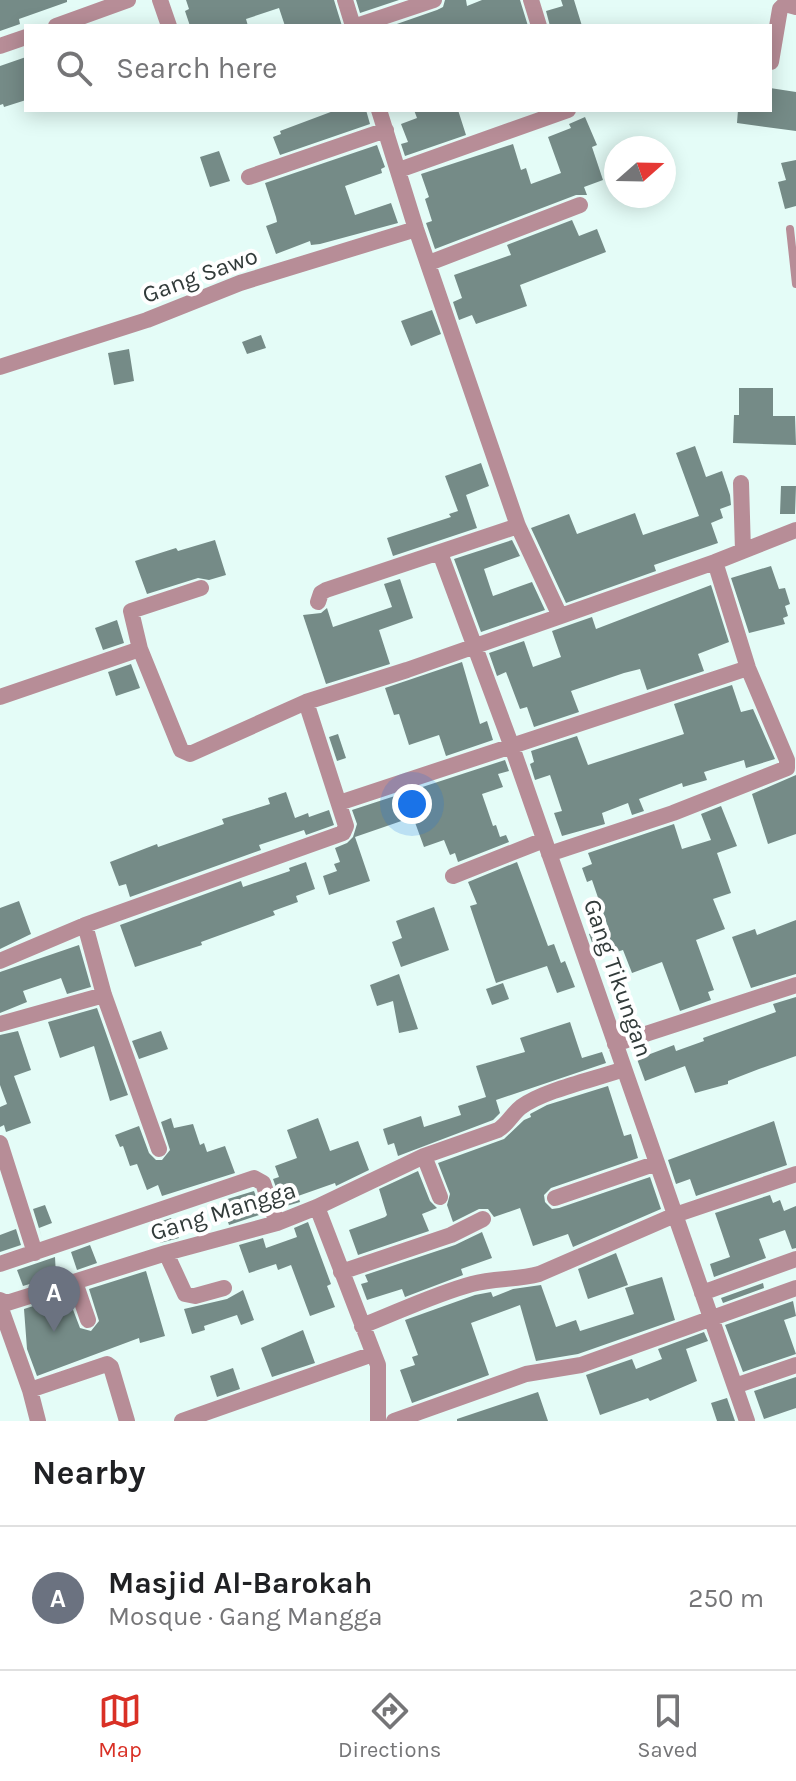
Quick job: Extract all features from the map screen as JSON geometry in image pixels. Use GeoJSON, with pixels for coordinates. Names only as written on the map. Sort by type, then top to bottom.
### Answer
{"type":"FeatureCollection","features":[{"type":"Feature","properties":{"kind":"street"},"geometry":{"type":"LineString","coordinates":[[62,24],[128,0]]}},
{"type":"Feature","properties":{"kind":"street"},"geometry":{"type":"LineString","coordinates":[[160,0],[168,24]]}},
{"type":"Feature","properties":{"kind":"street"},"geometry":{"type":"LineString","coordinates":[[345,0],[353,24]]}},
{"type":"Feature","properties":{"kind":"street"},"geometry":{"type":"LineString","coordinates":[[531,0],[538,24]]}},
{"type":"Feature","properties":{"kind":"street"},"geometry":{"type":"LineString","coordinates":[[360,24],[429,1]]}},
{"type":"Feature","properties":{"kind":"street"},"geometry":{"type":"LineString","coordinates":[[772,56],[780,9],[785,4],[796,7]]}},
{"type":"Feature","properties":{"kind":"street"},"geometry":{"type":"LineString","coordinates":[[0,46],[24,38]]}},
{"type":"Feature","properties":{"kind":"street"},"geometry":{"type":"LineString","coordinates":[[380,112],[416,229],[518,526],[560,616]]}},
{"type":"Feature","properties":{"kind":"street"},"geometry":{"type":"LineString","coordinates":[[399,170],[562,112]]}},
{"type":"Feature","properties":{"kind":"street"},"geometry":{"type":"LineString","coordinates":[[249,177],[386,130]]}},
{"type":"Feature","properties":{"kind":"street"},"geometry":{"type":"LineString","coordinates":[[429,263],[580,205]]}},
{"type":"Feature","properties":{"kind":"street","name":"Gang Sawo"},"geometry":{"type":"LineString","coordinates":[[0,367],[147,320],[240,283],[416,229]]}},
{"type":"Feature","properties":{"kind":"street"},"geometry":{"type":"LineString","coordinates":[[741,483],[743,551]]}},
{"type":"Feature","properties":{"kind":"street"},"geometry":{"type":"LineString","coordinates":[[318,602],[321,593],[326,590],[518,526]]}},
{"type":"Feature","properties":{"kind":"street"},"geometry":{"type":"LineString","coordinates":[[201,588],[131,611],[140,649],[179,747],[186,754],[306,702],[715,562],[796,530]]}},
{"type":"Feature","properties":{"kind":"street","name":"Gang Tikungan"},"geometry":{"type":"LineString","coordinates":[[440,553],[476,645],[747,1421]]}},
{"type":"Feature","properties":{"kind":"street"},"geometry":{"type":"LineString","coordinates":[[453,876],[673,813],[785,770],[787,760],[748,668],[715,562]]}},
{"type":"Feature","properties":{"kind":"street"},"geometry":{"type":"LineString","coordinates":[[0,697],[140,649]]}},
{"type":"Feature","properties":{"kind":"street"},"geometry":{"type":"LineString","coordinates":[[339,803],[748,668]]}},
{"type":"Feature","properties":{"kind":"street"},"geometry":{"type":"LineString","coordinates":[[0,961],[85,925],[343,833],[346,826],[306,702]]}},
{"type":"Feature","properties":{"kind":"street"},"geometry":{"type":"LineString","coordinates":[[85,925],[104,995],[159,1149]]}},
{"type":"Feature","properties":{"kind":"street"},"geometry":{"type":"LineString","coordinates":[[615,1044],[796,985]]}},
{"type":"Feature","properties":{"kind":"street"},"geometry":{"type":"LineString","coordinates":[[0,1024],[104,995]]}},
{"type":"Feature","properties":{"kind":"street","name":"Gang Mangga"},"geometry":{"type":"LineString","coordinates":[[0,1300],[7,1303],[166,1253],[277,1223],[424,1156],[498,1130],[532,1101],[624,1069]]}},
{"type":"Feature","properties":{"kind":"street"},"geometry":{"type":"LineString","coordinates":[[0,1143],[35,1253]]}},
{"type":"Feature","properties":{"kind":"street"},"geometry":{"type":"LineString","coordinates":[[424,1156],[440,1197]]}},
{"type":"Feature","properties":{"kind":"street"},"geometry":{"type":"LineString","coordinates":[[555,1198],[657,1163]]}},
{"type":"Feature","properties":{"kind":"street"},"geometry":{"type":"LineString","coordinates":[[362,1326],[470,1284],[539,1274],[675,1215],[796,1174]]}},
{"type":"Feature","properties":{"kind":"street"},"geometry":{"type":"LineString","coordinates":[[0,1264],[254,1178],[263,1183],[277,1223]]}},
{"type":"Feature","properties":{"kind":"street"},"geometry":{"type":"LineString","coordinates":[[317,1207],[378,1365],[378,1421]]}},
{"type":"Feature","properties":{"kind":"street"},"geometry":{"type":"LineString","coordinates":[[341,1272],[451,1235],[483,1219]]}},
{"type":"Feature","properties":{"kind":"street"},"geometry":{"type":"LineString","coordinates":[[166,1253],[185,1294],[195,1296],[224,1288]]}},
{"type":"Feature","properties":{"kind":"street"},"geometry":{"type":"LineString","coordinates":[[702,1293],[796,1259]]}},
{"type":"Feature","properties":{"kind":"street"},"geometry":{"type":"LineString","coordinates":[[75,1282],[88,1320]]}},
{"type":"Feature","properties":{"kind":"street"},"geometry":{"type":"LineString","coordinates":[[394,1421],[526,1374],[581,1365],[796,1288]]}},
{"type":"Feature","properties":{"kind":"street"},"geometry":{"type":"LineString","coordinates":[[0,1306],[38,1421]]}},
{"type":"Feature","properties":{"kind":"street"},"geometry":{"type":"LineString","coordinates":[[182,1421],[373,1354]]}},
{"type":"Feature","properties":{"kind":"street"},"geometry":{"type":"LineString","coordinates":[[30,1390],[107,1364],[111,1367],[127,1421]]}},
{"type":"Feature","properties":{"kind":"street"},"geometry":{"type":"LineString","coordinates":[[734,1385],[796,1365]]}},
{"type":"Feature","properties":{"kind":"lane"},"geometry":{"type":"LineString","coordinates":[[790,229],[796,284]]}},
{"type":"Feature","properties":{"kind":"building"},"geometry":{"type":"Polygon","coordinates":[[[0,0],[67,2],[19,19],[20,24],[0,31],[0,0]]]}},
{"type":"Feature","properties":{"kind":"building"},"geometry":{"type":"Polygon","coordinates":[[[186,0],[334,0],[341,24],[284,24],[279,8],[246,19],[247,24],[189,24],[185,11],[189,9],[186,0]]]}},
{"type":"Feature","properties":{"kind":"building"},"geometry":{"type":"Polygon","coordinates":[[[356,0],[399,0],[360,13],[356,0]]]}},
{"type":"Feature","properties":{"kind":"building"},"geometry":{"type":"Polygon","coordinates":[[[445,0],[466,0],[467,6],[482,0],[520,0],[527,24],[397,24],[443,7],[445,0]]]}},
{"type":"Feature","properties":{"kind":"building"},"geometry":{"type":"Polygon","coordinates":[[[561,0],[574,0],[581,24],[549,24],[546,11],[563,6],[561,0]]]}},
{"type":"Feature","properties":{"kind":"building"},"geometry":{"type":"Polygon","coordinates":[[[24,58],[24,101],[4,107],[0,105],[0,66],[24,58]]]}},
{"type":"Feature","properties":{"kind":"building"},"geometry":{"type":"Polygon","coordinates":[[[772,88],[796,92],[796,131],[737,123],[738,112],[772,112],[772,88]]]}},
{"type":"Feature","properties":{"kind":"building"},"geometry":{"type":"Polygon","coordinates":[[[331,112],[367,112],[370,124],[280,155],[273,137],[281,134],[280,131],[331,112]]]}},
{"type":"Feature","properties":{"kind":"building"},"geometry":{"type":"Polygon","coordinates":[[[415,112],[459,112],[466,135],[405,156],[401,144],[408,142],[401,124],[417,118],[415,112]]]}},
{"type":"Feature","properties":{"kind":"building"},"geometry":{"type":"Polygon","coordinates":[[[585,117],[597,145],[592,147],[603,180],[584,187],[587,195],[576,195],[435,249],[426,223],[432,221],[425,199],[429,197],[421,174],[513,144],[521,170],[526,168],[531,184],[561,173],[548,137],[571,128],[569,124],[585,117]]]}},
{"type":"Feature","properties":{"kind":"building"},"geometry":{"type":"Polygon","coordinates":[[[377,145],[385,167],[381,169],[382,173],[345,186],[355,215],[391,203],[398,223],[320,244],[311,245],[310,241],[276,254],[266,226],[277,222],[265,183],[377,145]]]}},
{"type":"Feature","properties":{"kind":"building"},"geometry":{"type":"Polygon","coordinates":[[[219,151],[230,181],[210,187],[200,157],[219,151]]]}},
{"type":"Feature","properties":{"kind":"building"},"geometry":{"type":"Polygon","coordinates":[[[796,160],[796,206],[785,209],[778,182],[786,180],[781,163],[796,160]]]}},
{"type":"Feature","properties":{"kind":"building"},"geometry":{"type":"Polygon","coordinates":[[[572,220],[579,236],[597,229],[606,252],[520,285],[527,306],[476,324],[472,315],[459,320],[453,302],[462,298],[454,275],[511,255],[507,245],[572,220]]]}},
{"type":"Feature","properties":{"kind":"building"},"geometry":{"type":"Polygon","coordinates":[[[432,310],[441,334],[411,346],[401,321],[432,310]]]}},
{"type":"Feature","properties":{"kind":"building"},"geometry":{"type":"Polygon","coordinates":[[[261,335],[266,348],[247,354],[242,342],[261,335]]]}},
{"type":"Feature","properties":{"kind":"building"},"geometry":{"type":"Polygon","coordinates":[[[129,349],[134,381],[114,385],[108,353],[129,349]]]}},
{"type":"Feature","properties":{"kind":"building"},"geometry":{"type":"Polygon","coordinates":[[[739,388],[773,388],[773,416],[795,416],[796,445],[733,443],[734,415],[739,415],[739,388]]]}},
{"type":"Feature","properties":{"kind":"building"},"geometry":{"type":"Polygon","coordinates":[[[695,446],[706,477],[722,471],[730,495],[731,505],[720,509],[723,518],[711,523],[718,543],[654,565],[656,571],[566,603],[531,528],[569,514],[577,534],[635,513],[643,535],[699,516],[676,453],[695,446]]]}},
{"type":"Feature","properties":{"kind":"building"},"geometry":{"type":"Polygon","coordinates":[[[481,463],[489,486],[466,495],[477,528],[393,556],[387,538],[451,517],[449,514],[458,511],[445,476],[481,463]]]}},
{"type":"Feature","properties":{"kind":"building"},"geometry":{"type":"Polygon","coordinates":[[[781,486],[796,486],[795,514],[780,514],[781,486]]]}},
{"type":"Feature","properties":{"kind":"building"},"geometry":{"type":"Polygon","coordinates":[[[215,540],[226,575],[209,580],[198,578],[147,594],[135,561],[215,540]]]}},
{"type":"Feature","properties":{"kind":"building"},"geometry":{"type":"Polygon","coordinates":[[[512,540],[520,556],[484,569],[493,596],[532,582],[545,610],[481,632],[454,559],[512,540]]]}},
{"type":"Feature","properties":{"kind":"building"},"geometry":{"type":"Polygon","coordinates":[[[771,566],[779,589],[785,588],[790,604],[785,606],[788,616],[783,618],[785,624],[749,633],[731,578],[771,566]]]}},
{"type":"Feature","properties":{"kind":"building"},"geometry":{"type":"Polygon","coordinates":[[[400,579],[413,618],[379,630],[390,664],[326,684],[303,615],[321,613],[327,608],[333,627],[392,607],[384,584],[400,579]]]}},
{"type":"Feature","properties":{"kind":"building"},"geometry":{"type":"Polygon","coordinates":[[[711,585],[729,642],[698,654],[704,671],[647,690],[640,669],[624,673],[571,691],[579,712],[534,727],[527,707],[520,709],[506,672],[497,676],[489,653],[524,641],[533,667],[561,657],[552,631],[592,617],[596,629],[711,585]]]}},
{"type":"Feature","properties":{"kind":"building"},"geometry":{"type":"Polygon","coordinates":[[[117,620],[124,643],[103,650],[95,628],[117,620]]]}},
{"type":"Feature","properties":{"kind":"building"},"geometry":{"type":"Polygon","coordinates":[[[462,662],[480,724],[487,721],[493,740],[446,756],[439,735],[409,745],[399,714],[394,715],[385,688],[462,662]]]}},
{"type":"Feature","properties":{"kind":"building"},"geometry":{"type":"Polygon","coordinates":[[[131,664],[140,688],[116,696],[108,672],[131,664]]]}},
{"type":"Feature","properties":{"kind":"building"},"geometry":{"type":"Polygon","coordinates":[[[732,685],[741,712],[753,709],[775,759],[746,768],[744,760],[704,772],[707,780],[683,787],[682,783],[639,799],[644,811],[632,815],[628,803],[602,813],[605,824],[562,836],[554,813],[562,811],[550,775],[535,780],[530,764],[534,762],[531,751],[577,736],[588,765],[684,734],[674,704],[732,685]]]}},
{"type":"Feature","properties":{"kind":"building"},"geometry":{"type":"Polygon","coordinates":[[[338,734],[346,758],[337,761],[329,737],[338,734]]]}},
{"type":"Feature","properties":{"kind":"building"},"geometry":{"type":"Polygon","coordinates":[[[505,760],[509,771],[498,774],[503,787],[482,794],[493,826],[496,825],[500,837],[506,835],[509,842],[458,862],[455,853],[450,855],[444,840],[424,847],[413,817],[355,837],[370,881],[329,895],[323,876],[337,871],[334,864],[340,862],[335,848],[353,837],[357,824],[352,810],[505,760]]]}},
{"type":"Feature","properties":{"kind":"building"},"geometry":{"type":"Polygon","coordinates":[[[796,775],[796,834],[768,844],[752,794],[796,775]]]}},
{"type":"Feature","properties":{"kind":"building"},"geometry":{"type":"Polygon","coordinates":[[[286,792],[295,818],[329,810],[334,825],[306,835],[304,830],[259,845],[261,850],[130,897],[126,884],[119,886],[110,862],[224,824],[222,819],[270,804],[268,798],[286,792]]]}},
{"type":"Feature","properties":{"kind":"building"},"geometry":{"type":"Polygon","coordinates":[[[721,806],[737,846],[717,853],[731,893],[713,899],[725,929],[696,940],[714,990],[708,992],[711,1000],[680,1011],[662,962],[632,973],[623,950],[610,954],[606,943],[594,948],[589,934],[608,927],[592,880],[587,882],[582,868],[592,864],[588,853],[674,824],[682,849],[711,840],[701,814],[721,806]]]}},
{"type":"Feature","properties":{"kind":"building"},"geometry":{"type":"Polygon","coordinates":[[[306,862],[315,889],[296,896],[298,902],[273,911],[275,915],[201,942],[202,945],[135,967],[120,925],[241,881],[243,887],[290,871],[289,868],[306,862]]]}},
{"type":"Feature","properties":{"kind":"building"},"geometry":{"type":"Polygon","coordinates":[[[517,862],[548,946],[554,944],[561,963],[565,961],[575,987],[557,993],[547,966],[496,983],[470,906],[477,904],[468,882],[517,862]]]}},
{"type":"Feature","properties":{"kind":"building"},"geometry":{"type":"Polygon","coordinates":[[[19,901],[31,934],[0,949],[0,908],[19,901]]]}},
{"type":"Feature","properties":{"kind":"building"},"geometry":{"type":"Polygon","coordinates":[[[434,907],[449,950],[401,967],[392,942],[402,938],[396,921],[434,907]]]}},
{"type":"Feature","properties":{"kind":"building"},"geometry":{"type":"Polygon","coordinates":[[[796,920],[796,974],[751,988],[732,937],[755,929],[757,935],[796,920]]]}},
{"type":"Feature","properties":{"kind":"building"},"geometry":{"type":"Polygon","coordinates":[[[79,945],[91,987],[67,994],[61,978],[23,991],[27,1002],[0,1013],[0,972],[79,945]]]}},
{"type":"Feature","properties":{"kind":"building"},"geometry":{"type":"Polygon","coordinates":[[[399,974],[418,1029],[399,1033],[393,1001],[377,1006],[370,985],[399,974]]]}},
{"type":"Feature","properties":{"kind":"building"},"geometry":{"type":"Polygon","coordinates":[[[503,983],[509,999],[492,1005],[486,989],[503,983]]]}},
{"type":"Feature","properties":{"kind":"building"},"geometry":{"type":"Polygon","coordinates":[[[796,997],[796,1056],[728,1081],[728,1084],[695,1093],[685,1066],[645,1081],[637,1059],[674,1045],[676,1051],[704,1041],[703,1038],[776,1012],[773,1004],[796,997]]]}},
{"type":"Feature","properties":{"kind":"building"},"geometry":{"type":"Polygon","coordinates":[[[97,1008],[128,1095],[110,1101],[94,1046],[60,1058],[48,1022],[97,1008]]]}},
{"type":"Feature","properties":{"kind":"building"},"geometry":{"type":"Polygon","coordinates":[[[570,1022],[582,1058],[602,1052],[606,1063],[496,1100],[500,1113],[493,1120],[398,1156],[394,1143],[388,1145],[383,1129],[421,1116],[424,1127],[461,1115],[458,1106],[486,1097],[476,1066],[525,1052],[520,1038],[570,1022]]]}},
{"type":"Feature","properties":{"kind":"building"},"geometry":{"type":"Polygon","coordinates":[[[18,1031],[31,1070],[14,1076],[31,1123],[6,1132],[4,1125],[0,1127],[0,1107],[7,1104],[0,1085],[0,1035],[18,1031]]]}},
{"type":"Feature","properties":{"kind":"building"},"geometry":{"type":"Polygon","coordinates":[[[161,1031],[168,1049],[139,1059],[132,1041],[161,1031]]]}},
{"type":"Feature","properties":{"kind":"building"},"geometry":{"type":"Polygon","coordinates":[[[608,1086],[624,1136],[631,1134],[638,1158],[551,1188],[544,1195],[545,1202],[552,1209],[559,1208],[650,1177],[661,1209],[573,1247],[568,1234],[533,1246],[520,1208],[494,1217],[488,1209],[479,1209],[453,1222],[447,1205],[450,1194],[438,1163],[504,1139],[531,1117],[530,1114],[547,1105],[608,1086]]]}},
{"type":"Feature","properties":{"kind":"building"},"geometry":{"type":"Polygon","coordinates":[[[171,1118],[174,1128],[193,1124],[200,1145],[204,1143],[207,1152],[225,1146],[235,1173],[162,1196],[158,1185],[147,1190],[137,1164],[130,1166],[123,1146],[120,1147],[115,1135],[139,1126],[149,1153],[156,1160],[162,1160],[170,1150],[161,1122],[171,1118]]]}},
{"type":"Feature","properties":{"kind":"building"},"geometry":{"type":"Polygon","coordinates":[[[318,1118],[330,1151],[358,1141],[369,1170],[336,1186],[335,1183],[298,1196],[300,1202],[283,1207],[273,1179],[279,1177],[275,1166],[297,1158],[287,1130],[318,1118]]]}},
{"type":"Feature","properties":{"kind":"building"},"geometry":{"type":"Polygon","coordinates":[[[774,1121],[787,1165],[696,1196],[690,1179],[676,1184],[668,1160],[774,1121]]]}},
{"type":"Feature","properties":{"kind":"building"},"geometry":{"type":"Polygon","coordinates":[[[418,1171],[430,1201],[437,1208],[422,1214],[429,1231],[358,1255],[349,1230],[385,1217],[379,1189],[418,1171]]]}},
{"type":"Feature","properties":{"kind":"building"},"geometry":{"type":"Polygon","coordinates":[[[254,1191],[262,1214],[229,1225],[221,1201],[254,1191]]]}},
{"type":"Feature","properties":{"kind":"building"},"geometry":{"type":"Polygon","coordinates":[[[770,1195],[773,1203],[780,1200],[784,1211],[796,1206],[796,1248],[792,1249],[785,1230],[759,1239],[766,1258],[714,1277],[710,1264],[730,1257],[715,1213],[770,1195]]]}},
{"type":"Feature","properties":{"kind":"building"},"geometry":{"type":"Polygon","coordinates":[[[45,1205],[52,1223],[39,1228],[42,1238],[33,1209],[45,1205]]]}},
{"type":"Feature","properties":{"kind":"building"},"geometry":{"type":"Polygon","coordinates":[[[171,1218],[179,1238],[160,1243],[153,1224],[171,1218]]]}},
{"type":"Feature","properties":{"kind":"building"},"geometry":{"type":"Polygon","coordinates":[[[308,1222],[331,1284],[327,1286],[335,1307],[310,1316],[291,1265],[278,1270],[276,1264],[249,1273],[239,1245],[263,1238],[266,1248],[297,1237],[294,1228],[308,1222]]]}},
{"type":"Feature","properties":{"kind":"building"},"geometry":{"type":"Polygon","coordinates":[[[16,1229],[21,1245],[0,1252],[0,1235],[16,1229]]]}},
{"type":"Feature","properties":{"kind":"building"},"geometry":{"type":"Polygon","coordinates":[[[482,1232],[492,1258],[461,1269],[463,1275],[405,1297],[402,1289],[367,1300],[361,1284],[368,1282],[365,1275],[455,1245],[482,1232]]]}},
{"type":"Feature","properties":{"kind":"building"},"geometry":{"type":"Polygon","coordinates":[[[90,1245],[97,1263],[77,1270],[71,1252],[90,1245]]]}},
{"type":"Feature","properties":{"kind":"building"},"geometry":{"type":"Polygon","coordinates":[[[616,1253],[628,1285],[588,1299],[578,1269],[616,1253]]]}},
{"type":"Feature","properties":{"kind":"building"},"geometry":{"type":"Polygon","coordinates":[[[55,1257],[56,1276],[23,1286],[17,1270],[55,1257]]]}},
{"type":"Feature","properties":{"kind":"building"},"geometry":{"type":"Polygon","coordinates":[[[146,1271],[165,1336],[140,1343],[139,1338],[37,1376],[27,1349],[24,1309],[58,1298],[59,1308],[72,1307],[80,1328],[91,1331],[99,1321],[89,1289],[146,1271]]]}},
{"type":"Feature","properties":{"kind":"building"},"geometry":{"type":"Polygon","coordinates":[[[662,1277],[675,1320],[578,1354],[536,1361],[520,1305],[471,1323],[489,1375],[412,1403],[400,1370],[415,1365],[412,1357],[418,1355],[405,1320],[475,1295],[491,1292],[493,1297],[513,1289],[541,1285],[556,1327],[576,1320],[580,1331],[634,1314],[625,1288],[662,1277]]]}},
{"type":"Feature","properties":{"kind":"building"},"geometry":{"type":"Polygon","coordinates":[[[763,1283],[764,1288],[723,1303],[721,1298],[763,1283]]]}},
{"type":"Feature","properties":{"kind":"building"},"geometry":{"type":"Polygon","coordinates":[[[243,1290],[254,1320],[241,1325],[237,1315],[204,1326],[205,1330],[192,1334],[184,1309],[227,1299],[243,1290]]]}},
{"type":"Feature","properties":{"kind":"building"},"geometry":{"type":"Polygon","coordinates":[[[793,1301],[796,1316],[784,1320],[796,1354],[743,1372],[725,1325],[793,1301]]]}},
{"type":"Feature","properties":{"kind":"building"},"geometry":{"type":"Polygon","coordinates":[[[303,1330],[315,1363],[272,1377],[261,1348],[303,1330]]]}},
{"type":"Feature","properties":{"kind":"building"},"geometry":{"type":"Polygon","coordinates":[[[704,1332],[708,1341],[686,1349],[697,1381],[650,1401],[648,1398],[600,1415],[586,1375],[632,1359],[636,1369],[662,1359],[658,1349],[704,1332]]]}},
{"type":"Feature","properties":{"kind":"building"},"geometry":{"type":"Polygon","coordinates":[[[233,1368],[240,1389],[217,1397],[210,1376],[233,1368]]]}},
{"type":"Feature","properties":{"kind":"building"},"geometry":{"type":"Polygon","coordinates":[[[796,1377],[796,1408],[764,1419],[754,1391],[796,1377]]]}},
{"type":"Feature","properties":{"kind":"building"},"geometry":{"type":"Polygon","coordinates":[[[538,1392],[548,1421],[457,1421],[457,1419],[538,1392]]]}},
{"type":"Feature","properties":{"kind":"building"},"geometry":{"type":"Polygon","coordinates":[[[727,1398],[735,1421],[717,1421],[711,1403],[727,1398]]]}},
{"type":"Feature","properties":{"kind":"place","name":"Masjid Al-Barokah"},"geometry":{"type":"Point","coordinates":[54,1332]}}]}
